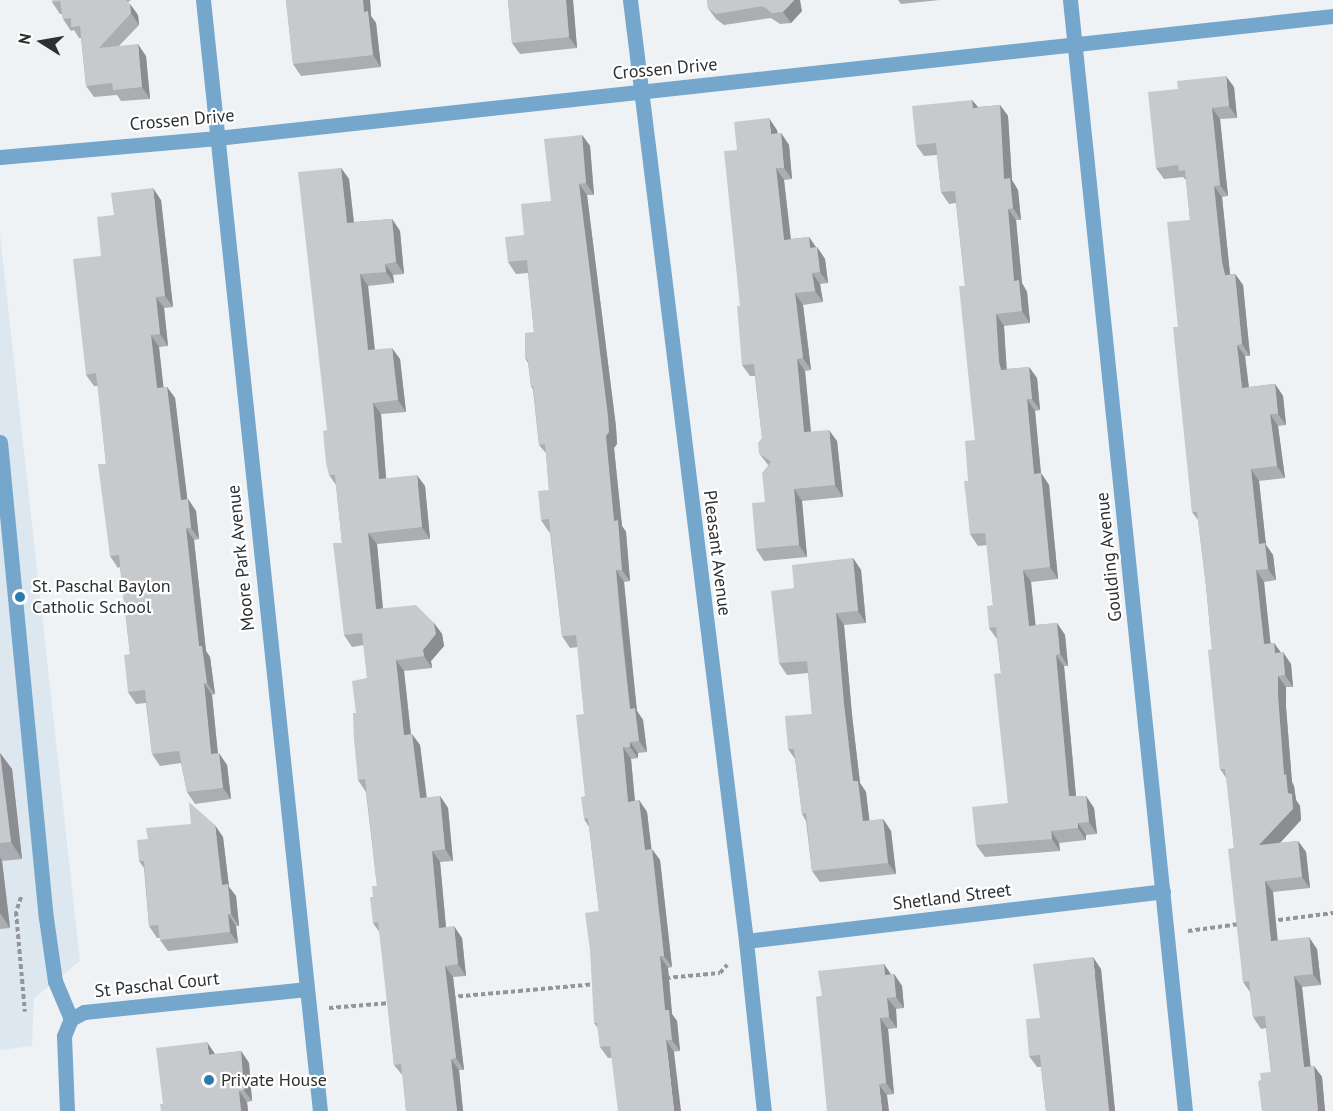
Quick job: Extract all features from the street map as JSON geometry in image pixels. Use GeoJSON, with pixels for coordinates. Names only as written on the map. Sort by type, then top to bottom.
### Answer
{"type":"FeatureCollection","features":[{"type":"Feature","properties":{"kind":"street","name":"Moore Park Avenue"},"geometry":{"type":"LineString","coordinates":[[203,0],[307,1010],[320,1111]]}},
{"type":"Feature","properties":{"kind":"street","name":"Pleasant Avenue"},"geometry":{"type":"LineString","coordinates":[[630,0],[746,941],[764,1111]]}},
{"type":"Feature","properties":{"kind":"street","name":"Goulding Avenue"},"geometry":{"type":"LineString","coordinates":[[1070,0],[1185,1111]]}},
{"type":"Feature","properties":{"kind":"street","name":"Crossen Drive"},"geometry":{"type":"LineString","coordinates":[[0,157],[217,138],[1333,16]]}},
{"type":"Feature","properties":{"kind":"street"},"geometry":{"type":"LineString","coordinates":[[0,442],[46,918],[55,981],[71,1019],[64,1036],[66,1111]]}},
{"type":"Feature","properties":{"kind":"street","name":"Shetland Street"},"geometry":{"type":"LineString","coordinates":[[746,941],[1163,891]]}},
{"type":"Feature","properties":{"kind":"street","name":"St Paschal Court"},"geometry":{"type":"LineString","coordinates":[[71,1019],[84,1012],[97,1010],[305,989]]}},
{"type":"Feature","properties":{"kind":"path"},"geometry":{"type":"LineString","coordinates":[[1262,922],[1333,913]]}},
{"type":"Feature","properties":{"kind":"path"},"geometry":{"type":"LineString","coordinates":[[1167,933],[1250,923]]}},
{"type":"Feature","properties":{"kind":"path"},"geometry":{"type":"LineString","coordinates":[[661,979],[720,973],[746,941]]}},
{"type":"Feature","properties":{"kind":"path"},"geometry":{"type":"LineString","coordinates":[[449,998],[602,984]]}},
{"type":"Feature","properties":{"kind":"path"},"geometry":{"type":"LineString","coordinates":[[307,1010],[401,1002]]}},
{"type":"Feature","properties":{"kind":"shaded area","name":"St. Paschal Baylon Catholic School"},"geometry":{"type":"Polygon","coordinates":[[[0,233],[80,961],[34,998],[32,1046],[0,1050],[0,233]]]}},
{"type":"Feature","properties":{"kind":"building"},"geometry":{"type":"Polygon","coordinates":[[[52,0],[126,0],[130,4],[131,13],[99,48],[138,44],[142,87],[113,90],[112,83],[86,86],[80,26],[71,27],[71,18],[63,19],[60,1],[52,2],[52,0]]]}},
{"type":"Feature","properties":{"kind":"building"},"geometry":{"type":"Polygon","coordinates":[[[286,0],[363,0],[364,12],[368,11],[373,55],[293,64],[286,0]]]}},
{"type":"Feature","properties":{"kind":"building"},"geometry":{"type":"Polygon","coordinates":[[[508,0],[566,0],[569,37],[512,43],[508,0]]]}},
{"type":"Feature","properties":{"kind":"building"},"geometry":{"type":"Polygon","coordinates":[[[707,0],[794,0],[783,12],[772,13],[763,6],[716,14],[708,8],[707,0]]]}},
{"type":"Feature","properties":{"kind":"building"},"geometry":{"type":"Polygon","coordinates":[[[1226,76],[1229,106],[1212,108],[1220,185],[1214,186],[1222,262],[1225,275],[1235,274],[1242,344],[1237,345],[1242,388],[1275,384],[1278,414],[1270,414],[1277,466],[1251,469],[1259,544],[1265,543],[1268,569],[1256,570],[1264,644],[1274,643],[1275,653],[1283,652],[1285,675],[1278,676],[1278,696],[1284,775],[1286,774],[1288,793],[1292,794],[1293,809],[1259,845],[1298,841],[1302,877],[1265,881],[1266,895],[1271,941],[1309,937],[1313,974],[1294,976],[1304,1067],[1314,1066],[1318,1111],[1262,1111],[1258,1081],[1261,1080],[1260,1073],[1271,1072],[1265,1016],[1253,1017],[1249,981],[1243,982],[1228,849],[1234,848],[1225,769],[1220,769],[1208,650],[1212,649],[1206,586],[1197,512],[1192,512],[1173,327],[1178,327],[1167,222],[1190,220],[1185,170],[1179,171],[1178,165],[1156,168],[1148,92],[1178,89],[1177,81],[1226,76]]]}},
{"type":"Feature","properties":{"kind":"building"},"geometry":{"type":"Polygon","coordinates":[[[972,100],[973,108],[1000,105],[1004,179],[1010,178],[1013,208],[1008,209],[1014,281],[1019,280],[1022,311],[996,314],[999,362],[1001,370],[1029,367],[1032,399],[1027,399],[1034,474],[1041,473],[1050,567],[1023,570],[1029,626],[1057,623],[1060,654],[1056,655],[1069,796],[1086,796],[1089,822],[1078,823],[1078,828],[1051,831],[1052,839],[976,845],[972,807],[1008,803],[994,674],[1001,673],[996,627],[989,628],[987,606],[993,605],[985,533],[970,534],[964,481],[968,481],[965,441],[975,440],[959,286],[965,286],[955,191],[941,192],[936,143],[916,145],[912,106],[972,100]]]}},
{"type":"Feature","properties":{"kind":"building"},"geometry":{"type":"Polygon","coordinates":[[[769,118],[771,134],[781,133],[784,168],[776,168],[784,240],[809,237],[810,248],[817,247],[820,272],[812,273],[815,291],[795,293],[803,358],[797,359],[804,432],[829,430],[835,485],[794,489],[799,545],[756,549],[752,503],[765,502],[762,473],[771,462],[759,453],[758,443],[762,438],[754,364],[742,365],[737,306],[740,306],[724,151],[737,150],[734,122],[769,118]]]}},
{"type":"Feature","properties":{"kind":"building"},"geometry":{"type":"Polygon","coordinates":[[[582,135],[586,183],[579,184],[608,416],[609,432],[606,436],[614,521],[618,520],[622,570],[616,570],[621,628],[630,709],[635,708],[639,741],[630,742],[630,747],[623,747],[628,802],[639,800],[645,850],[652,849],[664,956],[660,956],[665,1010],[669,1010],[672,1040],[666,1040],[674,1111],[618,1111],[610,1046],[600,1047],[597,1023],[594,1023],[590,950],[585,913],[599,911],[588,818],[584,819],[581,797],[585,796],[576,715],[584,714],[576,635],[562,636],[549,519],[541,520],[538,491],[549,490],[545,444],[539,445],[533,386],[531,386],[528,360],[525,358],[525,333],[534,332],[527,260],[508,262],[505,237],[524,235],[521,204],[551,201],[544,139],[582,135]]]}},
{"type":"Feature","properties":{"kind":"building"},"geometry":{"type":"Polygon","coordinates":[[[341,168],[347,223],[392,219],[396,262],[385,264],[386,272],[360,274],[368,350],[392,348],[398,400],[373,403],[379,479],[417,475],[422,527],[368,533],[376,609],[416,605],[434,623],[436,634],[423,650],[424,656],[396,660],[404,735],[412,734],[420,798],[440,796],[445,849],[432,851],[439,928],[454,926],[458,964],[445,966],[456,1058],[451,1059],[457,1111],[406,1111],[401,1064],[394,1065],[378,922],[373,923],[370,897],[373,897],[372,886],[377,886],[365,779],[358,780],[353,713],[356,713],[352,681],[367,678],[362,633],[344,635],[333,543],[342,543],[335,475],[329,475],[326,463],[323,431],[327,430],[298,172],[341,168]]]}},
{"type":"Feature","properties":{"kind":"building"},"geometry":{"type":"Polygon","coordinates":[[[153,188],[165,296],[156,297],[160,334],[151,335],[157,388],[167,387],[181,500],[188,499],[191,528],[186,528],[199,646],[202,646],[207,683],[204,683],[211,754],[219,753],[223,788],[187,792],[179,751],[152,754],[145,690],[128,692],[124,655],[130,654],[119,555],[110,556],[98,464],[106,464],[96,373],[86,375],[73,259],[101,256],[97,217],[114,215],[111,193],[153,188]]]}},
{"type":"Feature","properties":{"kind":"building"},"geometry":{"type":"Polygon","coordinates":[[[853,558],[858,611],[836,613],[844,704],[853,781],[858,781],[863,821],[883,819],[888,863],[812,871],[806,813],[802,814],[794,749],[788,749],[785,716],[812,714],[807,661],[779,663],[771,591],[794,588],[792,565],[853,558]]]}},
{"type":"Feature","properties":{"kind":"building"},"geometry":{"type":"Polygon","coordinates":[[[0,753],[11,842],[0,843],[0,753]]]}},
{"type":"Feature","properties":{"kind":"building"},"geometry":{"type":"Polygon","coordinates":[[[189,802],[215,825],[222,885],[228,884],[230,932],[160,940],[158,925],[149,926],[144,861],[139,861],[137,840],[148,839],[146,828],[191,824],[189,802]]]}},
{"type":"Feature","properties":{"kind":"building"},"geometry":{"type":"Polygon","coordinates":[[[1093,957],[1109,1111],[1046,1111],[1040,1055],[1029,1056],[1026,1019],[1040,1018],[1033,964],[1093,957]]]}},
{"type":"Feature","properties":{"kind":"building"},"geometry":{"type":"Polygon","coordinates":[[[884,964],[885,975],[894,974],[896,997],[887,998],[889,1017],[880,1018],[886,1083],[879,1084],[882,1111],[827,1111],[816,997],[822,996],[818,971],[884,964]]]}},
{"type":"Feature","properties":{"kind":"building","name":"Private House"},"geometry":{"type":"Polygon","coordinates":[[[207,1042],[209,1055],[241,1051],[244,1090],[239,1091],[241,1111],[161,1111],[160,1104],[163,1104],[156,1048],[207,1042]]]}},
{"type":"Feature","properties":{"kind":"place","name":"St. Paschal Baylon Catholic School"},"geometry":{"type":"Point","coordinates":[20,597]}},
{"type":"Feature","properties":{"kind":"place","name":"Private House"},"geometry":{"type":"Point","coordinates":[209,1080]}}]}
